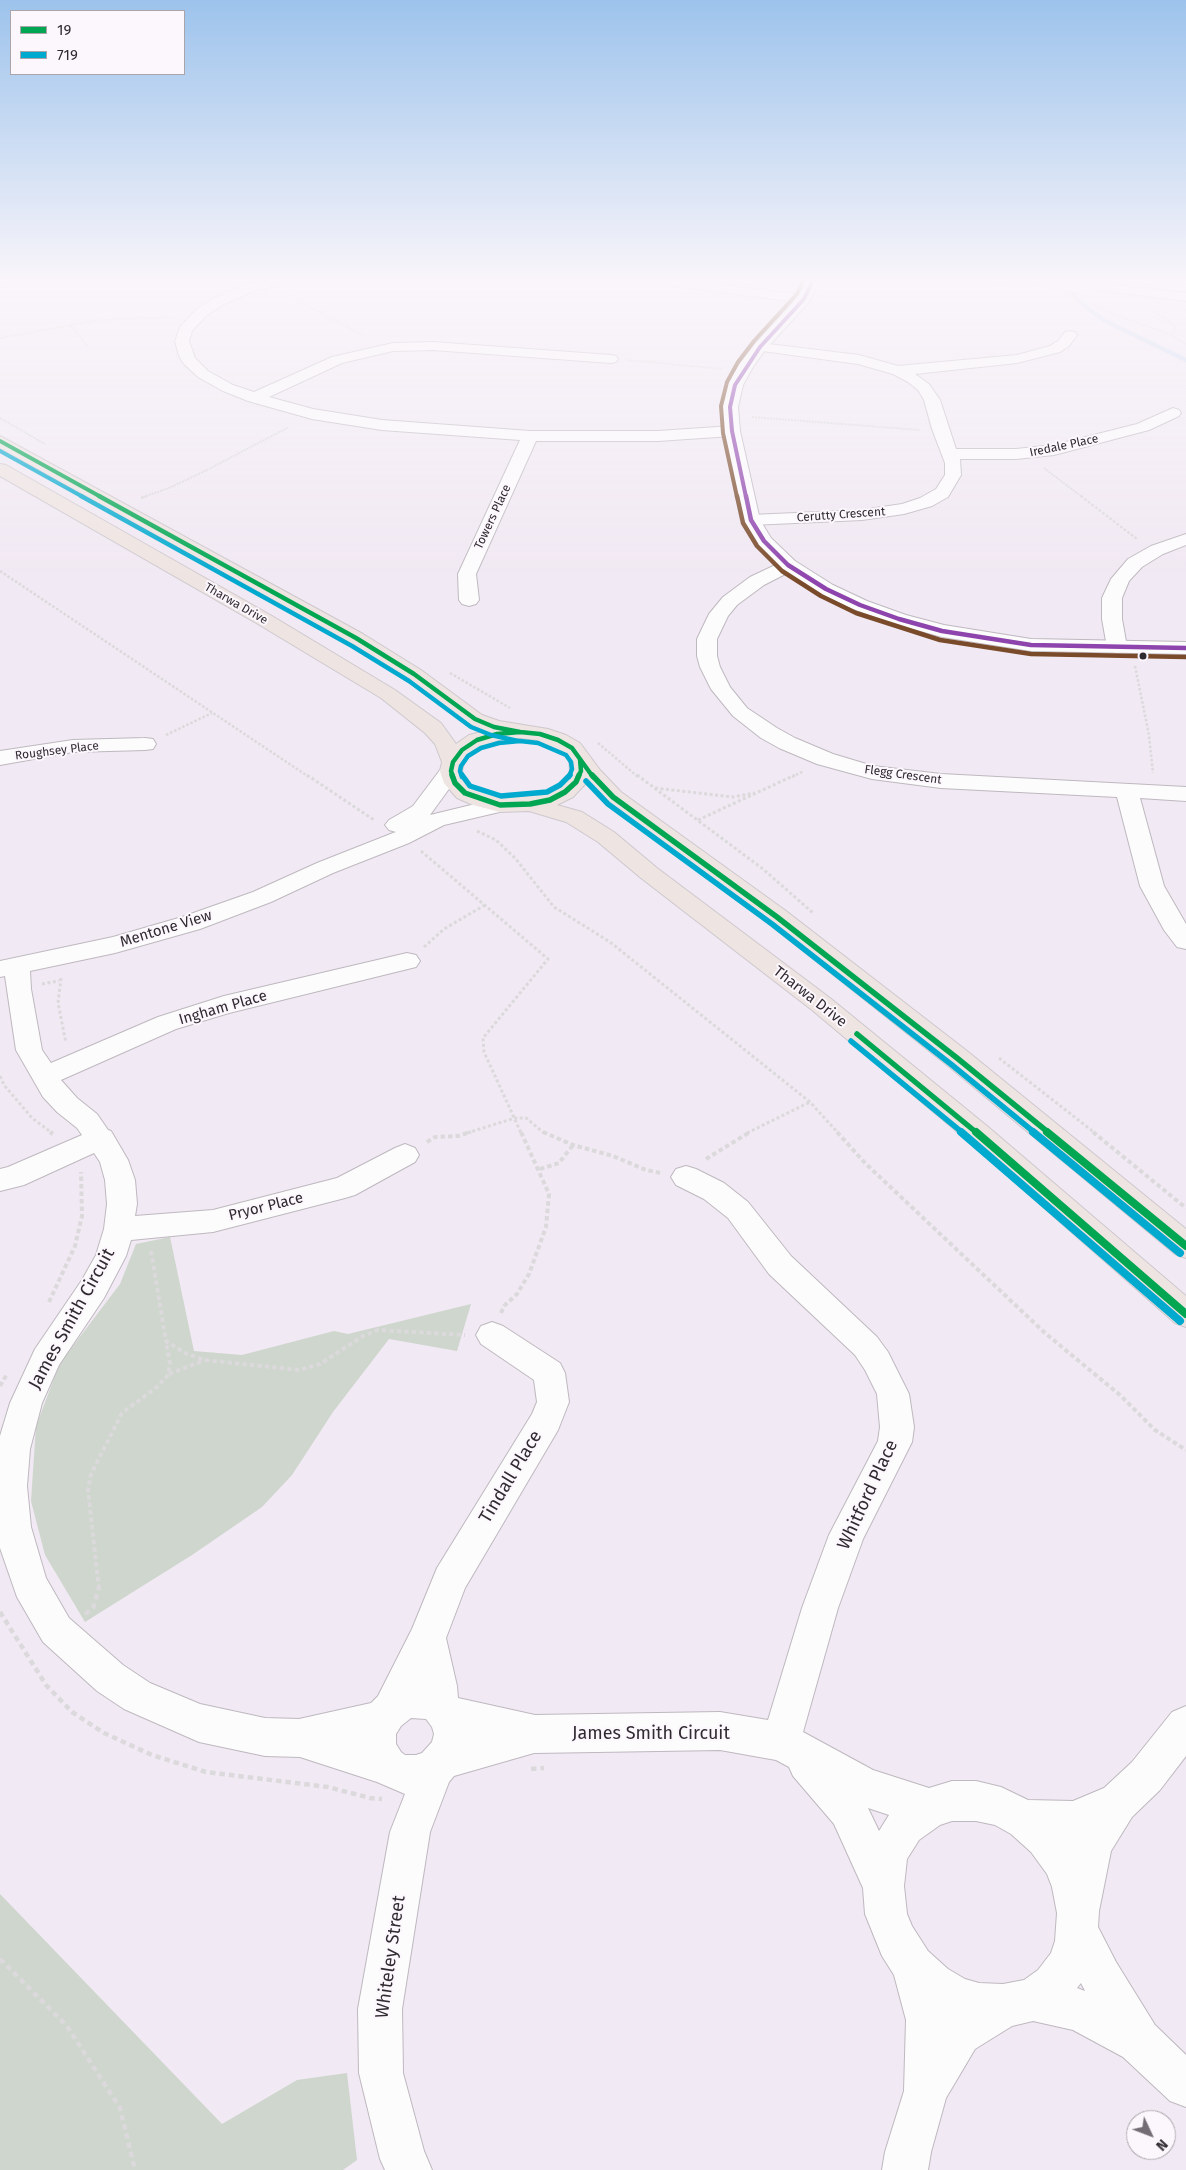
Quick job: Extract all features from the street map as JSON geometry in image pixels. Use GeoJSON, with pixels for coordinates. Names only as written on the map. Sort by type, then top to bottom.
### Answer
{"type":"FeatureCollection","features":[{"type":"Feature","properties":{"kind":"main road","name":"Tharwa Drive"},"geometry":{"type":"LineString","coordinates":[[0,441],[356,638],[414,674],[475,719],[494,727],[520,732]]}},
{"type":"Feature","properties":{"kind":"main road","name":"Tharwa Drive"},"geometry":{"type":"LineString","coordinates":[[0,468],[224,596],[388,694],[433,728],[445,743],[452,767]]}},
{"type":"Feature","properties":{"kind":"main road"},"geometry":{"type":"LineString","coordinates":[[580,759],[581,770],[576,782],[565,792],[550,800],[530,804],[500,805],[465,793],[455,783],[452,767],[462,750],[477,740],[498,734],[520,732],[540,734],[558,740],[572,748],[613,797],[777,917],[949,1052],[1186,1246]]}},
{"type":"Feature","properties":{"kind":"main road","name":"Tharwa Drive"},"geometry":{"type":"LineString","coordinates":[[530,804],[574,817],[606,837],[649,873],[828,1010],[992,1146],[1186,1314]]}},
{"type":"Feature","properties":{"kind":"street"},"geometry":{"type":"LineString","coordinates":[[212,379],[228,388],[254,398],[310,414],[382,425],[530,436],[658,436],[732,431]]}},
{"type":"Feature","properties":{"kind":"street"},"geometry":{"type":"LineString","coordinates":[[254,398],[295,379]]}},
{"type":"Feature","properties":{"kind":"street"},"geometry":{"type":"LineString","coordinates":[[739,379],[735,386],[730,408],[732,431],[751,520],[764,541],[788,565],[826,589],[860,605],[899,619],[942,631],[986,639],[1031,645],[1186,648]]}},
{"type":"Feature","properties":{"kind":"street","name":"Cerutty Crescent"},"geometry":{"type":"LineString","coordinates":[[751,520],[862,515],[904,509],[926,502],[942,493],[951,481],[953,463],[928,391],[914,379]]}},
{"type":"Feature","properties":{"kind":"street","name":"Iredale Place"},"geometry":{"type":"LineString","coordinates":[[950,454],[1028,454],[1054,450],[1143,427],[1173,413]]}},
{"type":"Feature","properties":{"kind":"street","name":"Towers Place"},"geometry":{"type":"LineString","coordinates":[[469,600],[467,574],[530,436]]}},
{"type":"Feature","properties":{"kind":"street"},"geometry":{"type":"LineString","coordinates":[[1117,647],[1112,619],[1112,598],[1120,579],[1135,563],[1157,550],[1186,539]]}},
{"type":"Feature","properties":{"kind":"street","name":"Flegg Crescent"},"geometry":{"type":"LineString","coordinates":[[788,565],[757,581],[730,601],[718,614],[707,639],[707,656],[710,667],[721,689],[740,712],[787,742],[826,759],[872,772],[941,781],[1186,794]]}},
{"type":"Feature","properties":{"kind":"street","name":"Roughsey Place"},"geometry":{"type":"LineString","coordinates":[[0,758],[73,746],[145,744]]}},
{"type":"Feature","properties":{"kind":"street","name":"Mentone View"},"geometry":{"type":"LineString","coordinates":[[395,834],[421,811],[452,767]]}},
{"type":"Feature","properties":{"kind":"street"},"geometry":{"type":"LineString","coordinates":[[1127,791],[1152,886],[1173,924],[1186,941]]}},
{"type":"Feature","properties":{"kind":"street","name":"Mentone View"},"geometry":{"type":"LineString","coordinates":[[8,967],[114,944],[191,923],[262,897],[395,834],[436,820],[500,805]]}},
{"type":"Feature","properties":{"kind":"street","name":"Ingham Place"},"geometry":{"type":"LineString","coordinates":[[59,1070],[167,1023],[224,1005],[406,961]]}},
{"type":"Feature","properties":{"kind":"street","name":"James Smith Circuit"},"geometry":{"type":"LineString","coordinates":[[8,967],[18,989],[29,1050],[59,1070],[53,1090],[67,1105],[87,1121],[87,1144],[114,1160],[120,1180],[122,1204],[135,1227],[111,1256],[93,1289],[46,1358],[26,1403],[13,1449],[10,1486],[13,1527],[17,1546],[30,1585],[56,1630],[110,1678],[137,1696],[199,1723],[265,1737],[299,1738],[416,1767],[535,1734],[720,1731],[788,1744],[865,1787],[929,1808]]}},
{"type":"Feature","properties":{"kind":"street"},"geometry":{"type":"LineString","coordinates":[[0,1180],[14,1177],[87,1144]]}},
{"type":"Feature","properties":{"kind":"street","name":"Pryor Place"},"geometry":{"type":"LineString","coordinates":[[135,1227],[213,1221],[345,1187],[404,1155]]}},
{"type":"Feature","properties":{"kind":"street","name":"Whitford Place"},"geometry":{"type":"LineString","coordinates":[[686,1177],[714,1191],[738,1210],[780,1265],[866,1346],[878,1361],[893,1394],[897,1427],[895,1442],[847,1535],[820,1608],[788,1744]]}},
{"type":"Feature","properties":{"kind":"street","name":"Tindall Place"},"geometry":{"type":"LineString","coordinates":[[387,1714],[427,1638],[450,1580],[546,1420],[553,1402],[549,1373],[492,1336]]}},
{"type":"Feature","properties":{"kind":"street"},"geometry":{"type":"LineString","coordinates":[[427,1638],[444,1711],[452,1725],[452,1743],[416,1767],[377,1749],[376,1739],[387,1714],[401,1702],[421,1699],[444,1711]]}},
{"type":"Feature","properties":{"kind":"street","name":"James Smith Circuit"},"geometry":{"type":"LineString","coordinates":[[444,1711],[535,1734]]}},
{"type":"Feature","properties":{"kind":"street","name":"James Smith Circuit"},"geometry":{"type":"LineString","coordinates":[[299,1738],[387,1714]]}},
{"type":"Feature","properties":{"kind":"street"},"geometry":{"type":"LineString","coordinates":[[905,2170],[908,2152],[926,2091],[960,2034],[1053,1985],[1068,1965],[1092,1844],[1118,1803],[1146,1776],[1186,1724]]}},
{"type":"Feature","properties":{"kind":"street"},"geometry":{"type":"LineString","coordinates":[[788,1744],[848,1810],[883,1886]]}},
{"type":"Feature","properties":{"kind":"street","name":"Whiteley Street"},"geometry":{"type":"LineString","coordinates":[[409,2170],[403,2160],[381,2073],[380,2009],[410,1832],[416,1767]]}},
{"type":"Feature","properties":{"kind":"street"},"geometry":{"type":"LineString","coordinates":[[1139,2041],[1079,2010],[1018,2003],[979,2005],[955,1997],[933,1984],[913,1966],[896,1941],[886,1914],[883,1886],[888,1853],[904,1826],[929,1808],[952,1801],[976,1801],[1001,1807],[1025,1820],[1045,1838],[1063,1861],[1074,1887],[1078,1922],[1101,1977],[1139,2041],[1186,2086]]}},
{"type":"Feature","properties":{"kind":"street"},"geometry":{"type":"LineString","coordinates":[[1025,1820],[1074,1821],[1118,1803]]}},
{"type":"Feature","properties":{"kind":"street"},"geometry":{"type":"LineString","coordinates":[[913,1966],[928,2020],[926,2091]]}},
{"type":"Feature","properties":{"kind":"path"},"geometry":{"type":"LineString","coordinates":[[138,499],[169,488],[207,470],[310,414]]}},
{"type":"Feature","properties":{"kind":"path"},"geometry":{"type":"LineString","coordinates":[[743,417],[941,431]]}},
{"type":"Feature","properties":{"kind":"path"},"geometry":{"type":"LineString","coordinates":[[1028,454],[1047,471],[1136,539],[1157,550]]}},
{"type":"Feature","properties":{"kind":"path"},"geometry":{"type":"LineString","coordinates":[[0,571],[426,854],[548,959],[483,1038],[484,1052],[540,1169],[549,1194],[546,1227],[529,1274],[517,1294],[504,1306],[492,1336],[378,1330],[363,1336],[320,1364],[299,1370],[205,1360],[185,1353],[166,1341]]}},
{"type":"Feature","properties":{"kind":"path"},"geometry":{"type":"LineString","coordinates":[[1134,664],[1149,735],[1157,793]]}},
{"type":"Feature","properties":{"kind":"path"},"geometry":{"type":"LineString","coordinates":[[145,744],[213,713]]}},
{"type":"Feature","properties":{"kind":"path"},"geometry":{"type":"LineString","coordinates":[[698,820],[761,792],[826,759]]}},
{"type":"Feature","properties":{"kind":"path"},"geometry":{"type":"LineString","coordinates":[[652,788],[724,796],[761,792]]}},
{"type":"Feature","properties":{"kind":"path"},"geometry":{"type":"LineString","coordinates":[[469,829],[496,840],[515,858],[554,907],[610,942],[810,1102],[865,1163],[1045,1332],[1120,1395],[1155,1430],[1186,1450]]}},
{"type":"Feature","properties":{"kind":"path"},"geometry":{"type":"LineString","coordinates":[[406,961],[444,929],[485,905]]}},
{"type":"Feature","properties":{"kind":"path"},"geometry":{"type":"LineString","coordinates":[[59,1070],[59,980],[65,973]]}},
{"type":"Feature","properties":{"kind":"path"},"geometry":{"type":"LineString","coordinates":[[0,1076],[4,1085],[32,1118],[60,1139],[65,1138],[87,1144],[81,1168],[82,1216],[75,1246],[58,1286],[44,1311]]}},
{"type":"Feature","properties":{"kind":"path"},"geometry":{"type":"LineString","coordinates":[[404,1155],[435,1138],[458,1136],[515,1118],[526,1118],[545,1134],[573,1145],[613,1156],[646,1170],[686,1177],[711,1155],[744,1135],[810,1102]]}},
{"type":"Feature","properties":{"kind":"path"},"geometry":{"type":"LineString","coordinates":[[540,1169],[559,1163],[573,1145]]}},
{"type":"Feature","properties":{"kind":"path"},"geometry":{"type":"LineString","coordinates":[[22,1648],[76,1621],[93,1608],[99,1591],[88,1490],[91,1474],[122,1413],[157,1387],[168,1374],[170,1364],[149,1237],[135,1227]]}},
{"type":"Feature","properties":{"kind":"path"},"geometry":{"type":"LineString","coordinates":[[168,1374],[205,1360]]}},
{"type":"Feature","properties":{"kind":"path"},"geometry":{"type":"LineString","coordinates":[[0,1386],[10,1369]]}},
{"type":"Feature","properties":{"kind":"path"},"geometry":{"type":"LineString","coordinates":[[0,1959],[67,2026],[78,2042],[120,2108],[135,2170]]}},
{"type":"Feature","properties":{"kind":"shaded area"},"geometry":{"type":"Polygon","coordinates":[[[170,1237],[194,1351],[242,1355],[334,1331],[348,1334],[471,1304],[457,1351],[389,1339],[333,1412],[292,1475],[262,1507],[192,1555],[85,1622],[45,1555],[31,1501],[36,1426],[60,1363],[120,1284],[136,1244],[170,1237]]]}},
{"type":"Feature","properties":{"kind":"shaded area"},"geometry":{"type":"Polygon","coordinates":[[[0,1894],[222,2124],[297,2080],[347,2073],[357,2160],[343,2170],[0,2170],[0,1894]]]}},
{"type":"Feature","properties":{"kind":"transit line"},"geometry":{"type":"LineString","coordinates":[[729,379],[721,406],[723,433],[743,523],[757,546],[782,571],[821,596],[856,613],[940,640],[1031,654],[1186,657]]}},
{"type":"Feature","properties":{"kind":"transit line"},"geometry":{"type":"LineString","coordinates":[[738,379],[735,385],[730,407],[732,431],[751,520],[764,541],[788,565],[826,589],[860,605],[899,619],[942,631],[1031,645],[1186,648]]}},
{"type":"Feature","properties":{"kind":"transit line","name":"19"},"geometry":{"type":"LineString","coordinates":[[0,441],[356,638],[414,674],[475,719],[494,727],[520,732]]}},
{"type":"Feature","properties":{"kind":"transit line","name":"719"},"geometry":{"type":"LineString","coordinates":[[0,451],[352,646],[409,681],[471,727],[491,735],[518,741]]}},
{"type":"Feature","properties":{"kind":"transit line","name":"19"},"geometry":{"type":"LineString","coordinates":[[580,759],[581,771],[576,782],[565,792],[550,800],[530,804],[500,805],[481,800],[465,793],[455,783],[451,771],[453,762],[462,750],[477,740],[497,734],[520,732],[540,734],[558,740],[572,748],[592,775],[613,797],[777,917],[957,1058],[1186,1246]]}},
{"type":"Feature","properties":{"kind":"transit line","name":"719"},"geometry":{"type":"LineString","coordinates":[[520,741],[538,743],[566,755],[571,762],[572,769],[569,777],[560,785],[547,792],[501,796],[470,786],[463,778],[460,771],[461,766],[468,756],[481,748],[499,743],[520,741]]}},
{"type":"Feature","properties":{"kind":"transit line","name":"719"},"geometry":{"type":"LineString","coordinates":[[586,781],[608,804],[772,924],[952,1065],[1180,1253]]}},
{"type":"Feature","properties":{"kind":"transit line","name":"19"},"geometry":{"type":"LineString","coordinates":[[857,1034],[977,1133],[1186,1314]]}},
{"type":"Feature","properties":{"kind":"transit line","name":"719"},"geometry":{"type":"LineString","coordinates":[[851,1041],[971,1140],[1180,1321]]}}]}
